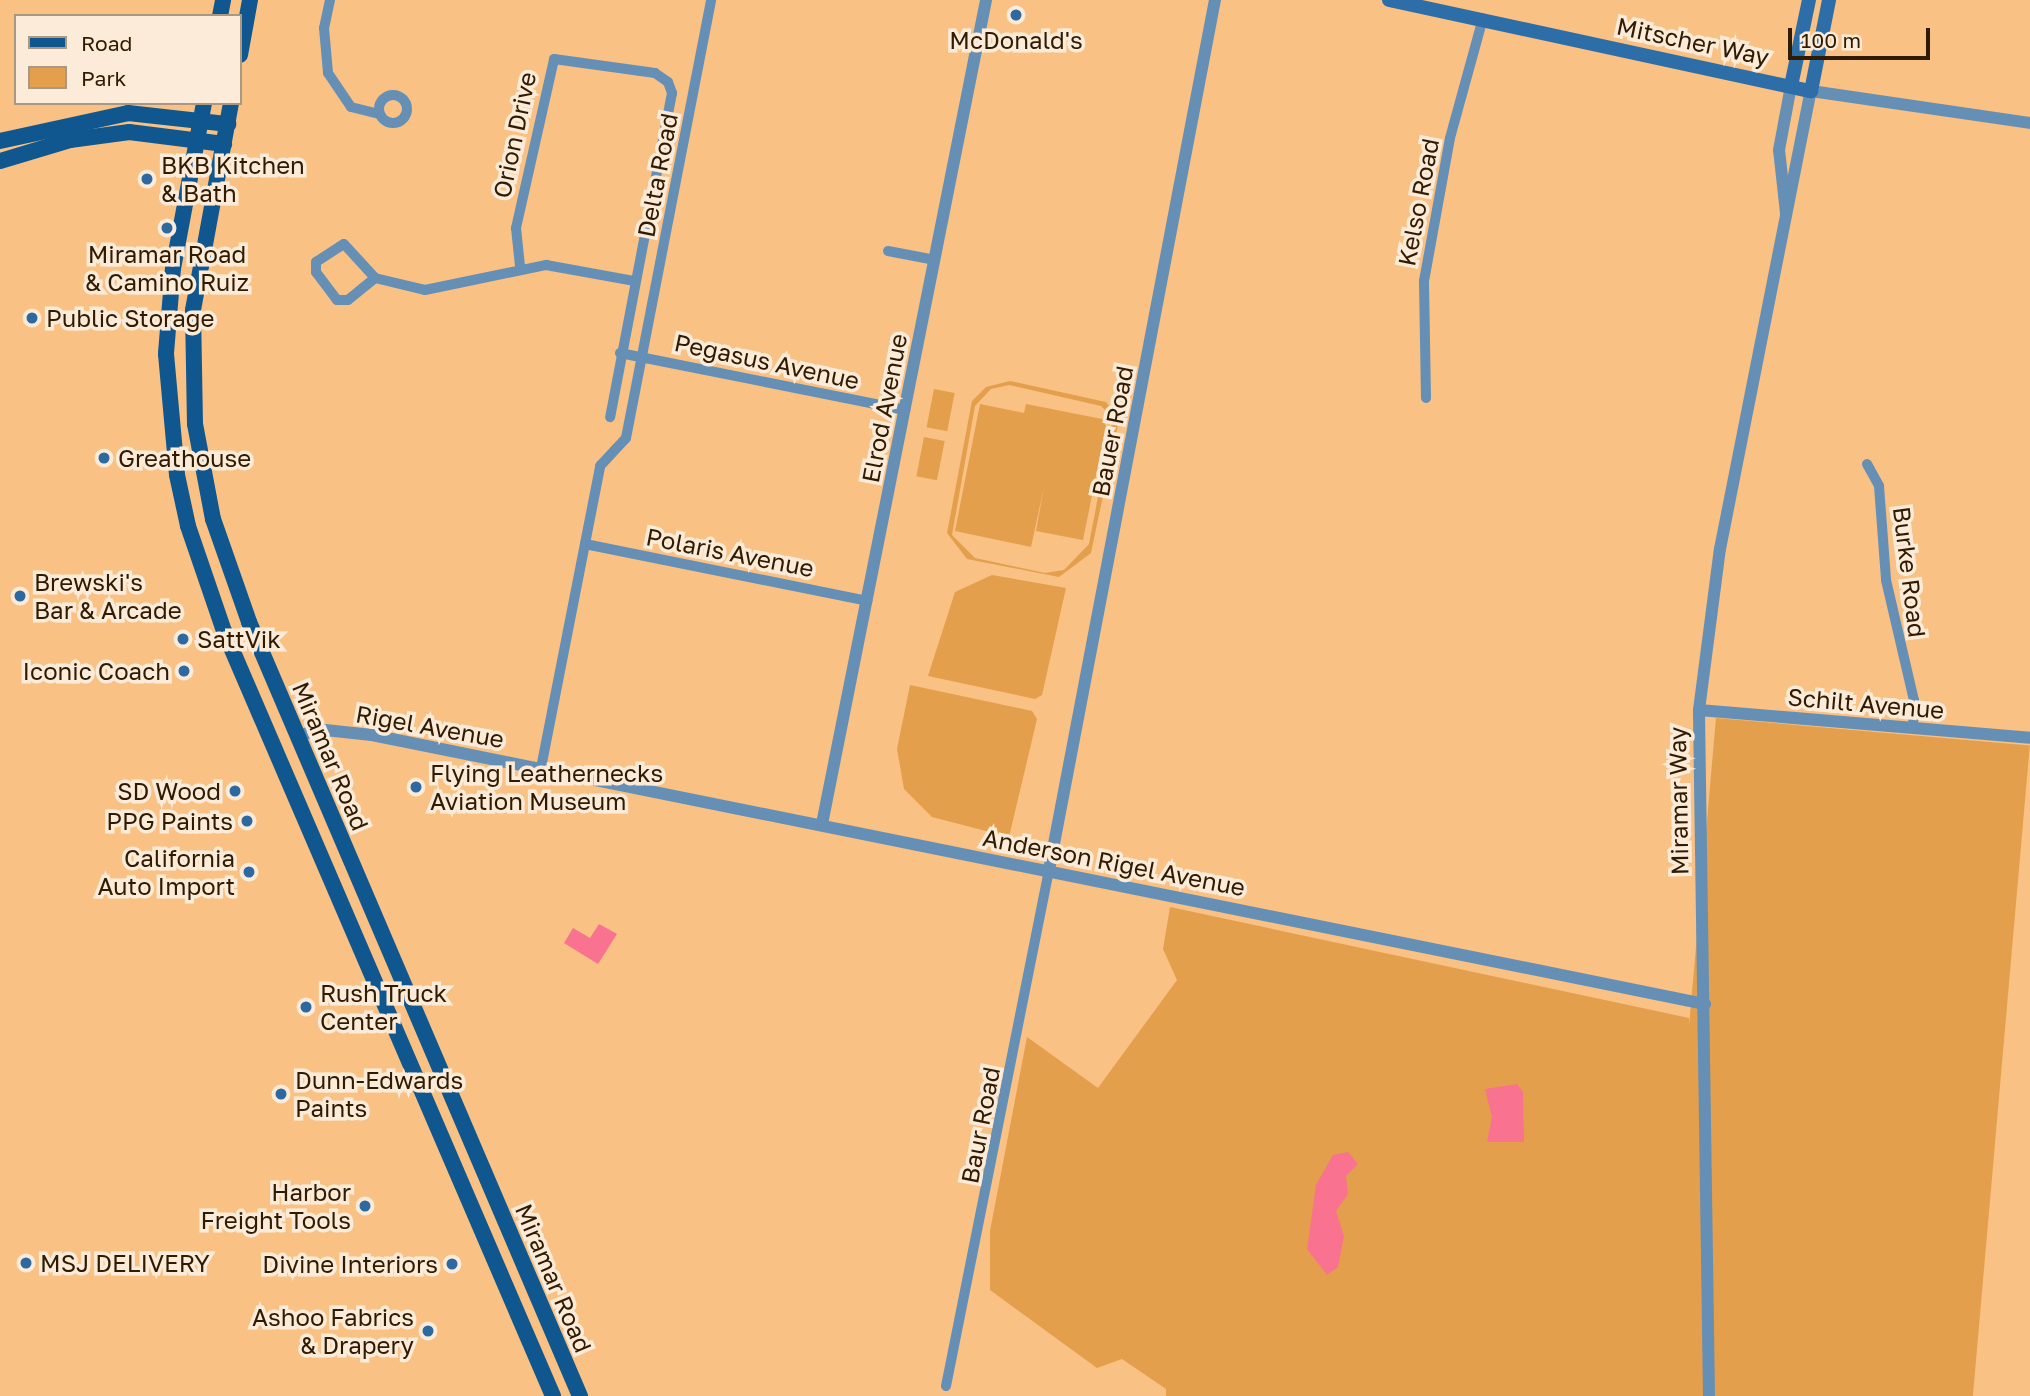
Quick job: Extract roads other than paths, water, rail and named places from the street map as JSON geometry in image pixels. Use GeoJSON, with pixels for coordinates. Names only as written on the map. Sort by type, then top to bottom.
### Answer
{"type":"FeatureCollection","features":[{"type":"Feature","properties":{"kind":"main road"},"geometry":{"type":"LineString","coordinates":[[242,44],[250,0]]}},
{"type":"Feature","properties":{"kind":"main road","name":"Mitscher Way"},"geometry":{"type":"LineString","coordinates":[[1389,0],[1483,18],[1811,91]]}},
{"type":"Feature","properties":{"kind":"main road","name":"Miramar Way"},"geometry":{"type":"LineString","coordinates":[[1791,86],[1809,0]]}},
{"type":"Feature","properties":{"kind":"main road","name":"Miramar Way"},"geometry":{"type":"LineString","coordinates":[[1811,91],[1829,0]]}},
{"type":"Feature","properties":{"kind":"main road","name":"Miramar Road"},"geometry":{"type":"LineString","coordinates":[[231,105],[193,310],[195,424],[230,577],[580,1396]]}},
{"type":"Feature","properties":{"kind":"main road"},"geometry":{"type":"LineString","coordinates":[[0,141],[128,113],[203,111],[228,124]]}},
{"type":"Feature","properties":{"kind":"main road","name":"Miramar Road"},"geometry":{"type":"LineString","coordinates":[[203,111],[173,268],[166,354],[177,475],[192,538],[220,621],[553,1396]]}},
{"type":"Feature","properties":{"kind":"main road"},"geometry":{"type":"LineString","coordinates":[[0,162],[70,140],[129,132],[224,144]]}},
{"type":"Feature","properties":{"kind":"street"},"geometry":{"type":"LineString","coordinates":[[330,0],[324,28],[328,73],[351,107],[379,114]]}},
{"type":"Feature","properties":{"kind":"street","name":"Delta Road"},"geometry":{"type":"LineString","coordinates":[[585,544],[600,466],[626,438],[711,0]]}},
{"type":"Feature","properties":{"kind":"street","name":"Elrod Avenue"},"geometry":{"type":"LineString","coordinates":[[822,824],[986,0]]}},
{"type":"Feature","properties":{"kind":"street","name":"Bauer Road"},"geometry":{"type":"LineString","coordinates":[[1049,870],[1215,0]]}},
{"type":"Feature","properties":{"kind":"street","name":"Kelso Road"},"geometry":{"type":"LineString","coordinates":[[1426,398],[1424,281],[1450,138],[1483,18]]}},
{"type":"Feature","properties":{"kind":"street","name":"Orion Drive"},"geometry":{"type":"LineString","coordinates":[[520,266],[516,228],[554,59],[655,73],[672,93]]}},
{"type":"Feature","properties":{"kind":"street","name":"Miramar Way"},"geometry":{"type":"LineString","coordinates":[[1786,213],[1779,150],[1791,86]]}},
{"type":"Feature","properties":{"kind":"street","name":"Miramar Way"},"geometry":{"type":"LineString","coordinates":[[1709,1396],[1699,710],[1720,549],[1811,91]]}},
{"type":"Feature","properties":{"kind":"street","name":"Mitscher Way"},"geometry":{"type":"LineString","coordinates":[[1811,91],[1925,113],[2030,123]]}},
{"type":"Feature","properties":{"kind":"street","name":"Delta Road"},"geometry":{"type":"LineString","coordinates":[[610,416],[672,93]]}},
{"type":"Feature","properties":{"kind":"street"},"geometry":{"type":"LineString","coordinates":[[374,278],[348,300],[337,300],[316,272],[316,262],[344,244],[374,278],[425,290],[455,288],[520,266],[634,281]]}},
{"type":"Feature","properties":{"kind":"street"},"geometry":{"type":"LineString","coordinates":[[888,251],[935,260]]}},
{"type":"Feature","properties":{"kind":"street","name":"Pegasus Avenue"},"geometry":{"type":"LineString","coordinates":[[621,353],[905,410]]}},
{"type":"Feature","properties":{"kind":"street","name":"Burke Road"},"geometry":{"type":"LineString","coordinates":[[1867,464],[1879,486],[1886,580],[1914,700],[1913,728]]}},
{"type":"Feature","properties":{"kind":"street"},"geometry":{"type":"LineString","coordinates":[[541,768],[585,544]]}},
{"type":"Feature","properties":{"kind":"street","name":"Polaris Avenue"},"geometry":{"type":"LineString","coordinates":[[585,544],[867,601]]}},
{"type":"Feature","properties":{"kind":"street","name":"Schilt Avenue"},"geometry":{"type":"LineString","coordinates":[[1699,710],[2030,738]]}},
{"type":"Feature","properties":{"kind":"street","name":"Rigel Avenue"},"geometry":{"type":"LineString","coordinates":[[299,737],[316,729],[361,734],[514,762]]}},
{"type":"Feature","properties":{"kind":"street","name":"Anderson Rigel Avenue"},"geometry":{"type":"LineString","coordinates":[[514,762],[1705,1004]]}},
{"type":"Feature","properties":{"kind":"street","name":"Baur Road"},"geometry":{"type":"LineString","coordinates":[[946,1387],[1049,870]]}},
{"type":"Feature","properties":{"kind":"place","name":"McDonald's"},"geometry":{"type":"Point","coordinates":[1016,15]}},
{"type":"Feature","properties":{"kind":"place","name":"BKB Kitchen & Bath"},"geometry":{"type":"Point","coordinates":[147,179]}},
{"type":"Feature","properties":{"kind":"place","name":"Miramar Road & Camino Ruiz"},"geometry":{"type":"Point","coordinates":[167,228]}},
{"type":"Feature","properties":{"kind":"place","name":"Public Storage"},"geometry":{"type":"Point","coordinates":[32,318]}},
{"type":"Feature","properties":{"kind":"place","name":"Greathouse"},"geometry":{"type":"Point","coordinates":[104,458]}},
{"type":"Feature","properties":{"kind":"place","name":"Brewski's Bar & Arcade"},"geometry":{"type":"Point","coordinates":[20,596]}},
{"type":"Feature","properties":{"kind":"place","name":"SattVik"},"geometry":{"type":"Point","coordinates":[183,639]}},
{"type":"Feature","properties":{"kind":"place","name":"Iconic Coach"},"geometry":{"type":"Point","coordinates":[184,671]}},
{"type":"Feature","properties":{"kind":"place","name":"Flying Leathernecks Aviation Museum"},"geometry":{"type":"Point","coordinates":[416,787]}},
{"type":"Feature","properties":{"kind":"place","name":"SD Wood"},"geometry":{"type":"Point","coordinates":[235,791]}},
{"type":"Feature","properties":{"kind":"place","name":"PPG Paints"},"geometry":{"type":"Point","coordinates":[247,821]}},
{"type":"Feature","properties":{"kind":"place","name":"California Auto Import"},"geometry":{"type":"Point","coordinates":[249,872]}},
{"type":"Feature","properties":{"kind":"place","name":"Rush Truck Center"},"geometry":{"type":"Point","coordinates":[306,1007]}},
{"type":"Feature","properties":{"kind":"place","name":"Dunn-Edwards Paints"},"geometry":{"type":"Point","coordinates":[281,1094]}},
{"type":"Feature","properties":{"kind":"place","name":"Harbor Freight Tools"},"geometry":{"type":"Point","coordinates":[365,1206]}},
{"type":"Feature","properties":{"kind":"place","name":"MSJ DELIVERY"},"geometry":{"type":"Point","coordinates":[26,1263]}},
{"type":"Feature","properties":{"kind":"place","name":"Divine Interiors"},"geometry":{"type":"Point","coordinates":[452,1264]}},
{"type":"Feature","properties":{"kind":"place","name":"Ashoo Fabrics & Drapery"},"geometry":{"type":"Point","coordinates":[428,1331]}}]}
